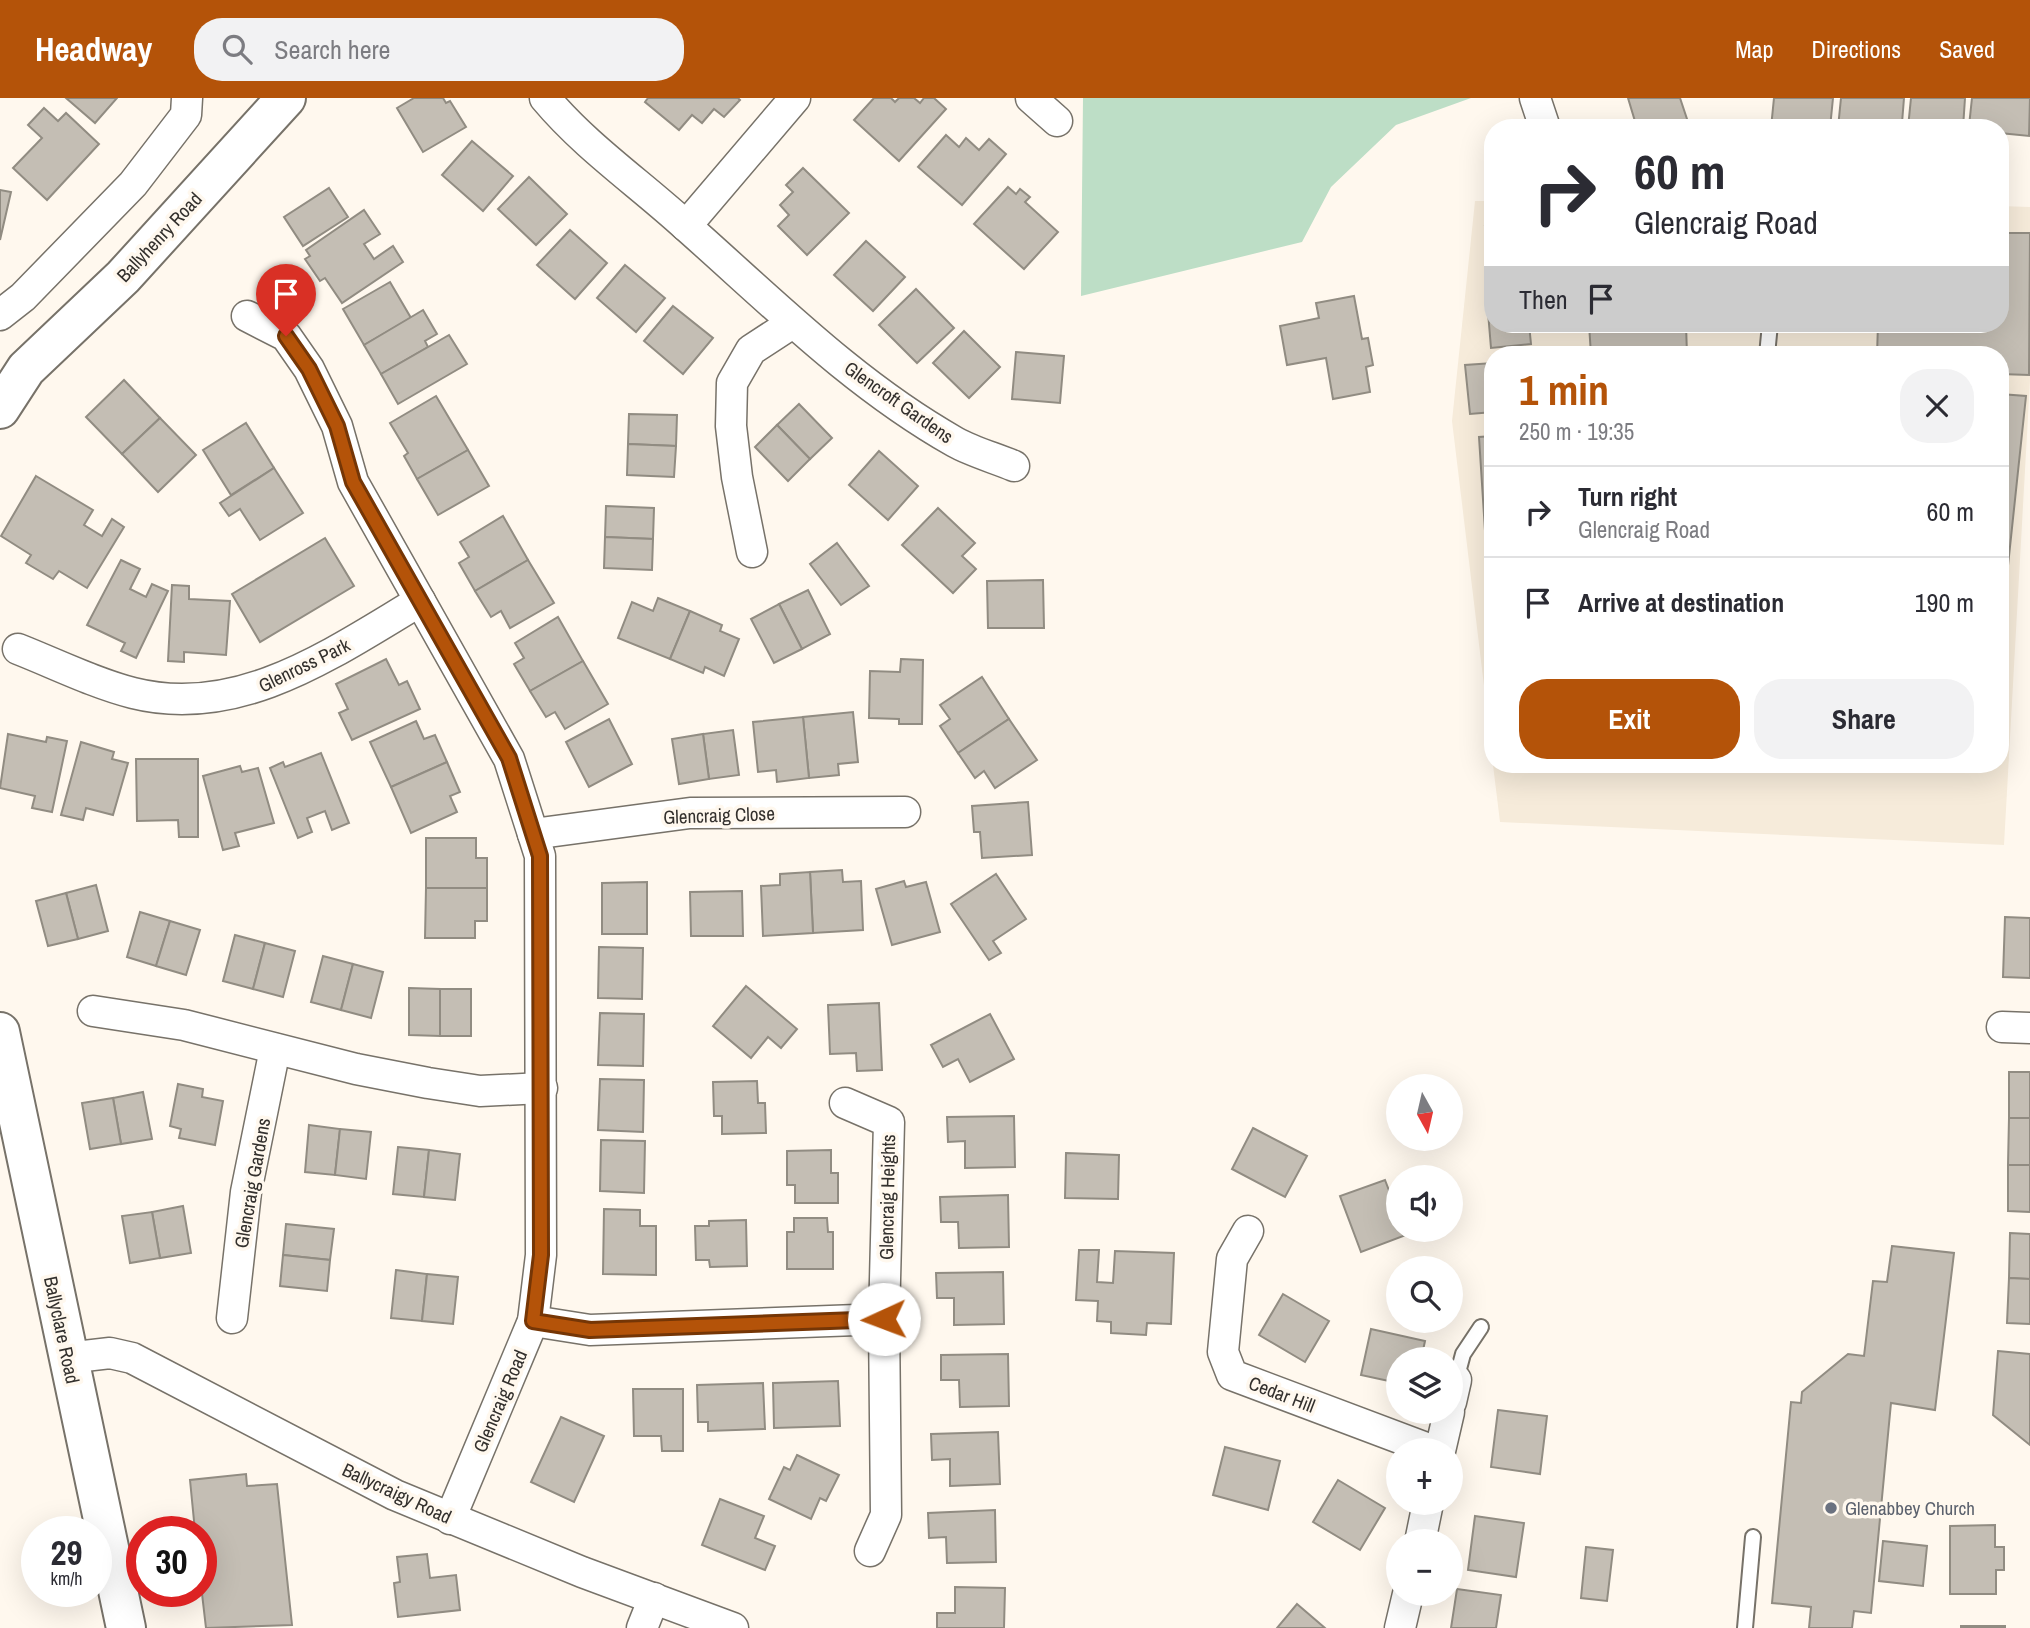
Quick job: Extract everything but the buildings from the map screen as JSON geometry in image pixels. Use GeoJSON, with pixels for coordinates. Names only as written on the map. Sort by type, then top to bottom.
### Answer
{"type":"FeatureCollection","features":[{"type":"Feature","properties":{"kind":"main road","name":"Ballyhenry Road"},"geometry":{"type":"LineString","coordinates":[[0,409],[13,375],[123,276],[286,98]]}},
{"type":"Feature","properties":{"kind":"main road","name":"Ballyclare Road"},"geometry":{"type":"LineString","coordinates":[[0,1032],[126,1628]]}},
{"type":"Feature","properties":{"kind":"street"},"geometry":{"type":"LineString","coordinates":[[0,314],[23,297],[133,184],[186,115],[187,98]]}},
{"type":"Feature","properties":{"kind":"street","name":"Glencroft Gardens"},"geometry":{"type":"LineString","coordinates":[[545,98],[569,127],[686,226],[792,324],[883,394],[956,442],[1014,466]]}},
{"type":"Feature","properties":{"kind":"street"},"geometry":{"type":"LineString","coordinates":[[686,226],[795,98]]}},
{"type":"Feature","properties":{"kind":"street"},"geometry":{"type":"LineString","coordinates":[[1031,98],[1057,121]]}},
{"type":"Feature","properties":{"kind":"street"},"geometry":{"type":"LineString","coordinates":[[1535,98],[1542,119]]}},
{"type":"Feature","properties":{"kind":"street","name":"Glencraig Road"},"geometry":{"type":"LineString","coordinates":[[247,316],[286,336],[309,369],[337,426],[353,482],[509,758],[540,856],[541,1255],[533,1321],[450,1519]]}},
{"type":"Feature","properties":{"kind":"street"},"geometry":{"type":"LineString","coordinates":[[752,552],[734,452],[732,383],[751,350],[792,324]]}},
{"type":"Feature","properties":{"kind":"street","name":"Glenross Park"},"geometry":{"type":"LineString","coordinates":[[18,649],[134,694],[186,698],[250,691],[312,665],[420,601]]}},
{"type":"Feature","properties":{"kind":"street","name":"Glencraig Close"},"geometry":{"type":"LineString","coordinates":[[533,834],[690,813],[905,812]]}},
{"type":"Feature","properties":{"kind":"street"},"geometry":{"type":"LineString","coordinates":[[93,1011],[184,1025],[275,1049],[428,1083],[480,1091],[542,1088]]}},
{"type":"Feature","properties":{"kind":"street","name":"Glencraig Gardens"},"geometry":{"type":"LineString","coordinates":[[232,1318],[246,1192],[275,1049]]}},
{"type":"Feature","properties":{"kind":"street","name":"Glencraig Heights"},"geometry":{"type":"LineString","coordinates":[[845,1103],[889,1122],[884,1319],[886,1515],[870,1551]]}},
{"type":"Feature","properties":{"kind":"street","name":"Cedar Hill"},"geometry":{"type":"LineString","coordinates":[[1248,1231],[1232,1259],[1223,1352],[1232,1375],[1399,1438]]}},
{"type":"Feature","properties":{"kind":"street"},"geometry":{"type":"LineString","coordinates":[[533,1321],[590,1330],[884,1319]]}},
{"type":"Feature","properties":{"kind":"street","name":"Ballycraigy Road"},"geometry":{"type":"LineString","coordinates":[[67,1357],[110,1353],[132,1358],[395,1495],[450,1519],[733,1628]]}},
{"type":"Feature","properties":{"kind":"street"},"geometry":{"type":"LineString","coordinates":[[642,1628],[654,1598]]}},
{"type":"Feature","properties":{"kind":"street"},"geometry":{"type":"LineString","coordinates":[[1400,1628],[1405,1606]]}},
{"type":"Feature","properties":{"kind":"lane"},"geometry":{"type":"LineString","coordinates":[[1463,1354],[1482,1327]]}},
{"type":"Feature","properties":{"kind":"lane"},"geometry":{"type":"LineString","coordinates":[[1745,1628],[1753,1537]]}},
{"type":"Feature","properties":{"kind":"shaded area"},"geometry":{"type":"Polygon","coordinates":[[[1475,201],[1484,201],[1484,333],[2009,333],[2009,206],[2030,207],[2030,381],[2009,756],[2009,346],[1484,346],[1484,686],[1452,421],[1475,201]]]}},
{"type":"Feature","properties":{"kind":"shaded area"},"geometry":{"type":"Polygon","coordinates":[[[1494,773],[2008,773],[2004,845],[1500,822],[1494,773]]]}},
{"type":"Feature","properties":{"kind":"green space"},"geometry":{"type":"Polygon","coordinates":[[[1083,98],[1471,98],[1396,125],[1331,187],[1302,242],[1081,296],[1083,98]]]}},
{"type":"Feature","properties":{"kind":"place","name":"Glenabbey Church"},"geometry":{"type":"Point","coordinates":[1831,1508]}},
{"type":"Feature","properties":{"kind":"route"},"geometry":{"type":"LineString","coordinates":[[286,336],[309,369],[337,426],[353,482],[509,758],[540,856],[543,1127],[541,1255],[533,1321],[590,1330],[884,1319]]}}]}
